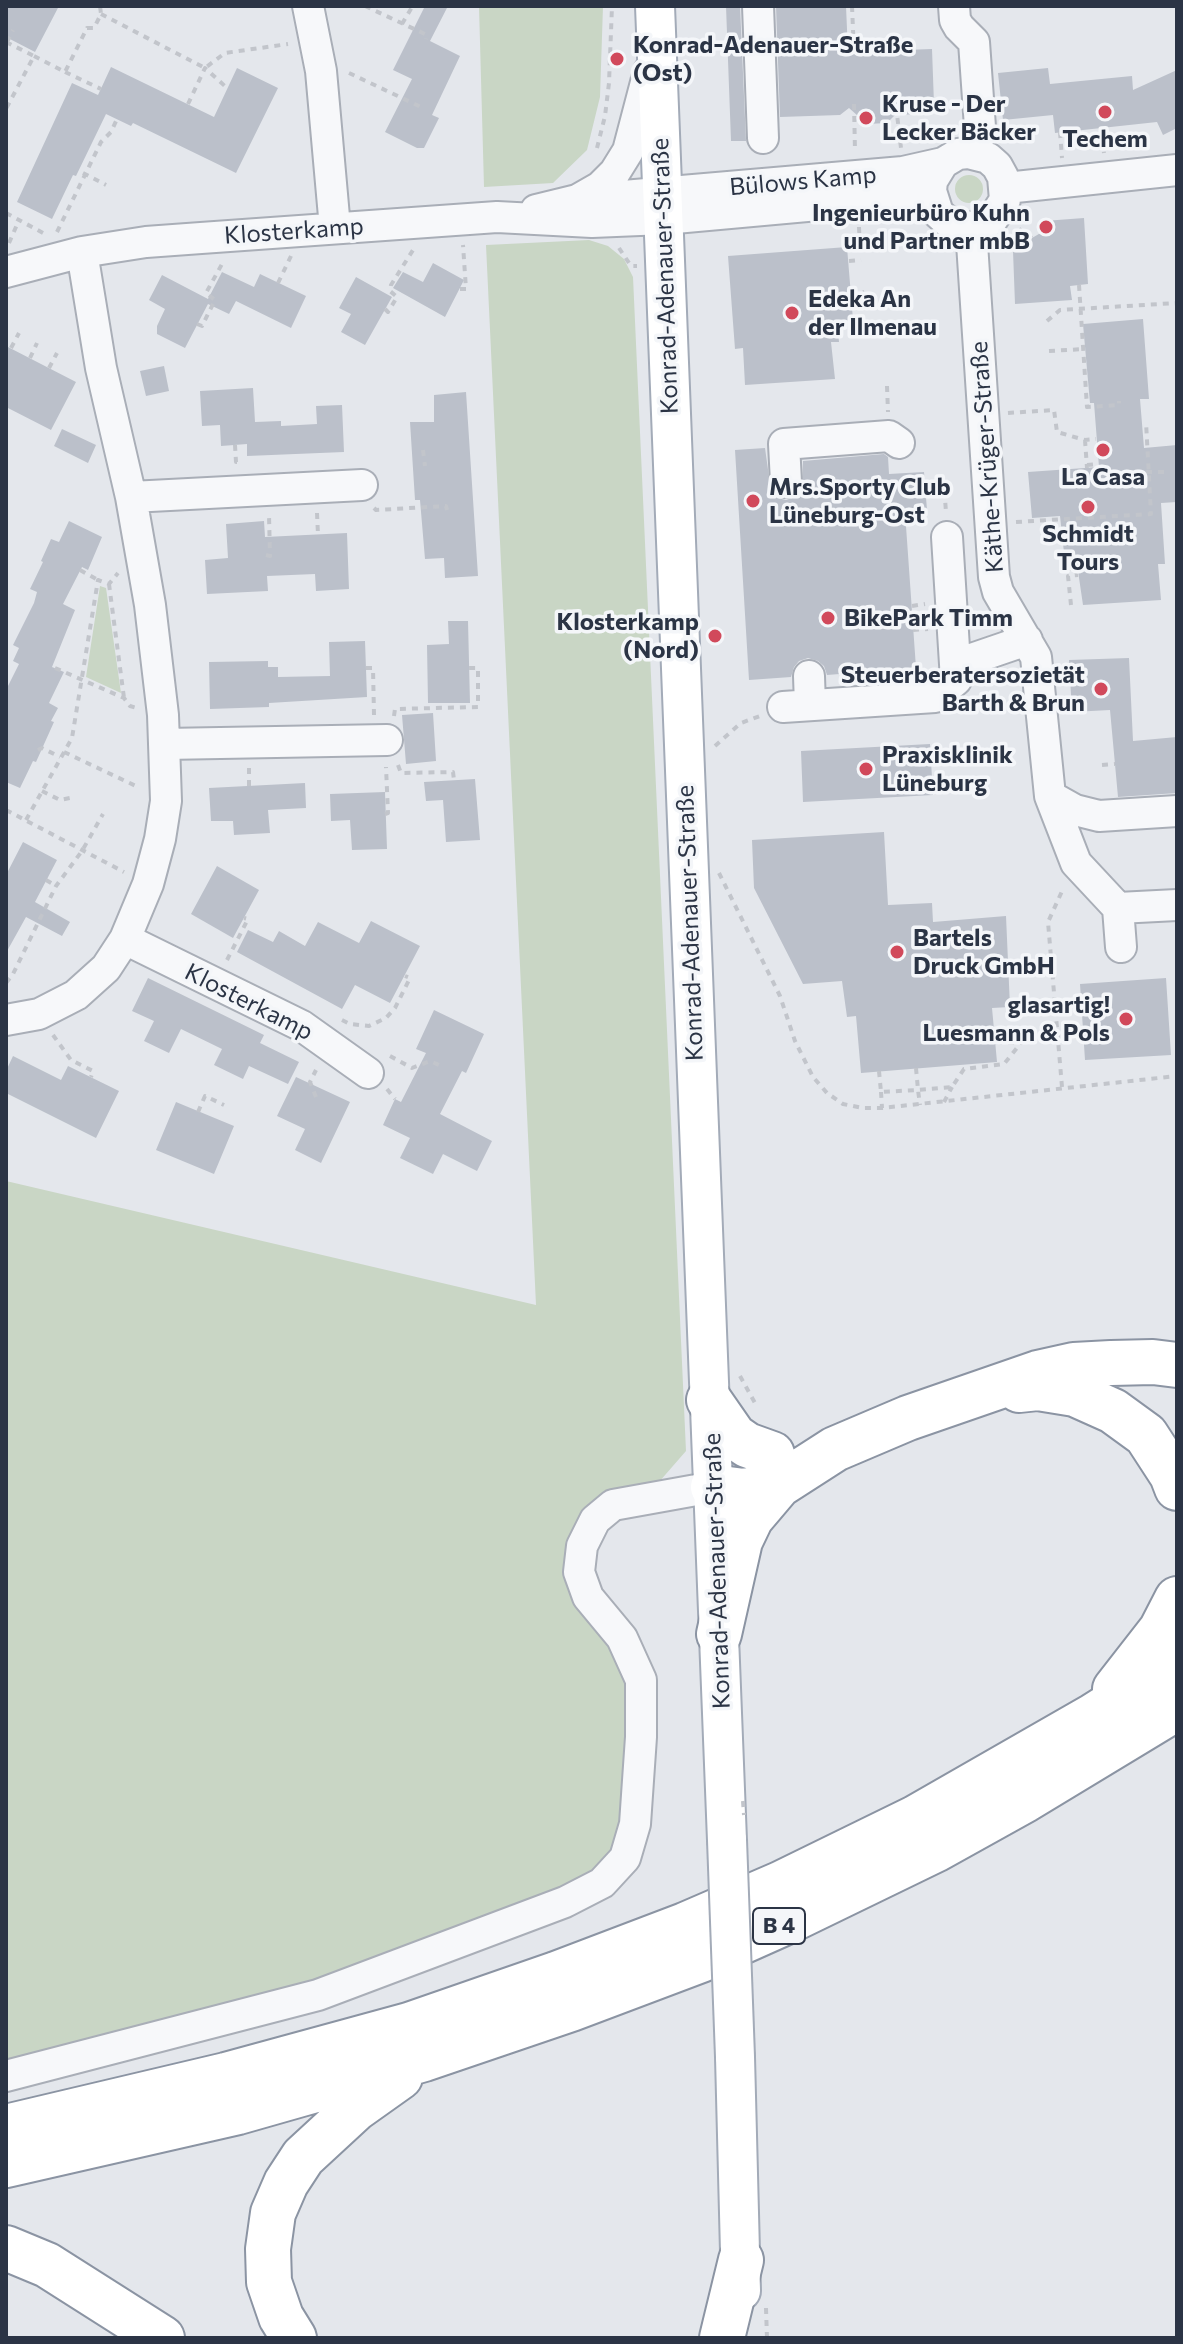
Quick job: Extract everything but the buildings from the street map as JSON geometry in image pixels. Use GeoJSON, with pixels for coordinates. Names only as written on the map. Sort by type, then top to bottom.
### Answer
{"type":"FeatureCollection","features":[{"type":"Feature","properties":{"kind":"highway"},"geometry":{"type":"LineString","coordinates":[[713,1484],[744,1491],[776,1470],[908,1418],[1038,1373],[1074,1365],[1153,1362],[1177,1365]]}},
{"type":"Feature","properties":{"kind":"highway"},"geometry":{"type":"LineString","coordinates":[[981,1393],[1038,1388],[1075,1394],[1113,1411],[1146,1435],[1177,1488]]}},
{"type":"Feature","properties":{"kind":"highway"},"geometry":{"type":"LineString","coordinates":[[709,1400],[734,1436],[776,1470]]}},
{"type":"Feature","properties":{"kind":"highway"},"geometry":{"type":"LineString","coordinates":[[719,1634],[740,1541],[776,1470]]}},
{"type":"Feature","properties":{"kind":"highway"},"geometry":{"type":"LineString","coordinates":[[1093,1716],[1161,1630],[1177,1599]]}},
{"type":"Feature","properties":{"kind":"highway","name":"B 4"},"geometry":{"type":"LineString","coordinates":[[6,2127],[226,2075],[409,2025],[685,1925],[780,1884],[915,1818],[1093,1716],[1177,1663]]}},
{"type":"Feature","properties":{"kind":"highway","name":"B 4"},"geometry":{"type":"LineString","coordinates":[[6,2165],[238,2112],[424,2059],[701,1960],[896,1870],[1012,1807],[1177,1708]]}},
{"type":"Feature","properties":{"kind":"highway"},"geometry":{"type":"LineString","coordinates":[[294,2338],[281,2317],[269,2282],[268,2249],[273,2213],[286,2183],[303,2157],[329,2132],[424,2059]]}},
{"type":"Feature","properties":{"kind":"highway"},"geometry":{"type":"LineString","coordinates":[[6,2248],[47,2265],[162,2338]]}},
{"type":"Feature","properties":{"kind":"highway"},"geometry":{"type":"LineString","coordinates":[[722,2338],[741,2260]]}},
{"type":"Feature","properties":{"kind":"main road","name":"Konrad-Adenauer-Straße"},"geometry":{"type":"LineString","coordinates":[[656,24],[735,2057],[740,2338]]}},
{"type":"Feature","properties":{"kind":"street"},"geometry":{"type":"LineString","coordinates":[[308,6],[321,71],[335,228]]}},
{"type":"Feature","properties":{"kind":"street"},"geometry":{"type":"LineString","coordinates":[[758,6],[763,138]]}},
{"type":"Feature","properties":{"kind":"street"},"geometry":{"type":"LineString","coordinates":[[943,163],[932,181],[932,201],[938,213],[947,221],[971,228],[992,220],[1000,211],[1006,188],[997,166],[976,154],[980,127],[974,42],[955,20],[954,6]]}},
{"type":"Feature","properties":{"kind":"street","name":"Klosterkamp"},"geometry":{"type":"LineString","coordinates":[[507,218],[577,200],[600,187],[615,172],[628,151],[656,24]]}},
{"type":"Feature","properties":{"kind":"street","name":"Bülows Kamp"},"geometry":{"type":"LineString","coordinates":[[663,206],[903,172],[943,163],[958,154],[976,154]]}},
{"type":"Feature","properties":{"kind":"street"},"geometry":{"type":"LineString","coordinates":[[1006,188],[1177,170]]}},
{"type":"Feature","properties":{"kind":"street","name":"Bülows Kamp"},"geometry":{"type":"LineString","coordinates":[[663,206],[906,197],[932,201]]}},
{"type":"Feature","properties":{"kind":"street","name":"Klosterkamp"},"geometry":{"type":"LineString","coordinates":[[577,200],[663,206]]}},
{"type":"Feature","properties":{"kind":"street","name":"Klosterkamp"},"geometry":{"type":"LineString","coordinates":[[6,272],[64,250],[462,219],[592,222],[663,206]]}},
{"type":"Feature","properties":{"kind":"street","name":"Käthe-Krüger-Straße"},"geometry":{"type":"LineString","coordinates":[[971,228],[994,577],[998,592],[1027,640],[1038,669],[1050,796],[1076,863]]}},
{"type":"Feature","properties":{"kind":"street"},"geometry":{"type":"LineString","coordinates":[[6,1020],[39,1014],[76,995],[106,968],[125,939],[148,884],[166,801],[164,730],[150,605],[131,497],[101,368],[64,250]]}},
{"type":"Feature","properties":{"kind":"street"},"geometry":{"type":"LineString","coordinates":[[786,482],[784,444],[889,436],[899,443]]}},
{"type":"Feature","properties":{"kind":"street"},"geometry":{"type":"LineString","coordinates":[[131,497],[362,485]]}},
{"type":"Feature","properties":{"kind":"street"},"geometry":{"type":"LineString","coordinates":[[800,696],[935,697],[956,680],[947,537]]}},
{"type":"Feature","properties":{"kind":"street"},"geometry":{"type":"LineString","coordinates":[[957,664],[1027,640]]}},
{"type":"Feature","properties":{"kind":"street"},"geometry":{"type":"LineString","coordinates":[[164,730],[382,740]]}},
{"type":"Feature","properties":{"kind":"street"},"geometry":{"type":"LineString","coordinates":[[1050,796],[1075,810],[1099,816],[1177,811]]}},
{"type":"Feature","properties":{"kind":"street"},"geometry":{"type":"LineString","coordinates":[[1076,863],[1118,908],[1121,947]]}},
{"type":"Feature","properties":{"kind":"street"},"geometry":{"type":"LineString","coordinates":[[1118,908],[1177,905]]}},
{"type":"Feature","properties":{"kind":"street","name":"Klosterkamp"},"geometry":{"type":"LineString","coordinates":[[125,939],[302,1026],[368,1073]]}},
{"type":"Feature","properties":{"kind":"street"},"geometry":{"type":"LineString","coordinates":[[6,2076],[318,1995],[565,1902],[602,1883],[625,1858],[635,1824],[641,1680],[622,1638],[588,1597],[579,1572],[582,1546],[595,1520],[613,1505],[713,1484]]}},
{"type":"Feature","properties":{"kind":"path"},"geometry":{"type":"LineString","coordinates":[[65,72],[87,28],[94,28],[101,14],[100,6]]}},
{"type":"Feature","properties":{"kind":"path"},"geometry":{"type":"LineString","coordinates":[[365,6],[427,35],[426,39]]}},
{"type":"Feature","properties":{"kind":"path"},"geometry":{"type":"LineString","coordinates":[[852,6],[854,52]]}},
{"type":"Feature","properties":{"kind":"path"},"geometry":{"type":"LineString","coordinates":[[402,24],[412,7]]}},
{"type":"Feature","properties":{"kind":"path"},"geometry":{"type":"LineString","coordinates":[[101,14],[205,68],[227,88]]}},
{"type":"Feature","properties":{"kind":"path"},"geometry":{"type":"LineString","coordinates":[[13,30],[6,42],[101,89]]}},
{"type":"Feature","properties":{"kind":"path"},"geometry":{"type":"LineString","coordinates":[[188,104],[205,68],[225,53],[315,40]]}},
{"type":"Feature","properties":{"kind":"path"},"geometry":{"type":"LineString","coordinates":[[6,109],[34,56]]}},
{"type":"Feature","properties":{"kind":"path"},"geometry":{"type":"LineString","coordinates":[[321,71],[344,71],[420,109]]}},
{"type":"Feature","properties":{"kind":"path"},"geometry":{"type":"LineString","coordinates":[[896,106],[901,150]]}},
{"type":"Feature","properties":{"kind":"path"},"geometry":{"type":"LineString","coordinates":[[6,213],[64,250],[84,174],[117,119]]}},
{"type":"Feature","properties":{"kind":"path"},"geometry":{"type":"LineString","coordinates":[[84,174],[106,185]]}},
{"type":"Feature","properties":{"kind":"path"},"geometry":{"type":"LineString","coordinates":[[460,289],[466,289],[462,219]]}},
{"type":"Feature","properties":{"kind":"path"},"geometry":{"type":"LineString","coordinates":[[6,250],[19,220]]}},
{"type":"Feature","properties":{"kind":"path"},"geometry":{"type":"LineString","coordinates":[[385,309],[388,312],[397,297],[390,291],[391,285],[431,221]]}},
{"type":"Feature","properties":{"kind":"path"},"geometry":{"type":"LineString","coordinates":[[1017,227],[1032,238]]}},
{"type":"Feature","properties":{"kind":"path"},"geometry":{"type":"LineString","coordinates":[[197,324],[202,326],[215,300],[206,293],[228,253],[225,236]]}},
{"type":"Feature","properties":{"kind":"path"},"geometry":{"type":"LineString","coordinates":[[849,261],[861,260]]}},
{"type":"Feature","properties":{"kind":"path"},"geometry":{"type":"LineString","coordinates":[[1079,285],[1087,407],[1119,405],[1119,401]]}},
{"type":"Feature","properties":{"kind":"path"},"geometry":{"type":"LineString","coordinates":[[851,294],[864,292]]}},
{"type":"Feature","properties":{"kind":"path"},"geometry":{"type":"LineString","coordinates":[[1047,321],[1060,310],[1177,303]]}},
{"type":"Feature","properties":{"kind":"path"},"geometry":{"type":"LineString","coordinates":[[852,306],[865,305]]}},
{"type":"Feature","properties":{"kind":"path"},"geometry":{"type":"LineString","coordinates":[[11,348],[19,333]]}},
{"type":"Feature","properties":{"kind":"path"},"geometry":{"type":"LineString","coordinates":[[30,358],[37,343]]}},
{"type":"Feature","properties":{"kind":"path"},"geometry":{"type":"LineString","coordinates":[[1049,351],[1084,349]]}},
{"type":"Feature","properties":{"kind":"path"},"geometry":{"type":"LineString","coordinates":[[49,368],[57,353]]}},
{"type":"Feature","properties":{"kind":"path"},"geometry":{"type":"LineString","coordinates":[[983,414],[1054,410],[1057,432],[1085,440],[1096,439]]}},
{"type":"Feature","properties":{"kind":"path"},"geometry":{"type":"LineString","coordinates":[[990,524],[1151,514],[1146,422]]}},
{"type":"Feature","properties":{"kind":"path"},"geometry":{"type":"LineString","coordinates":[[1085,440],[1087,466],[1098,464]]}},
{"type":"Feature","properties":{"kind":"path"},"geometry":{"type":"LineString","coordinates":[[235,445],[236,462],[247,462]]}},
{"type":"Feature","properties":{"kind":"path"},"geometry":{"type":"LineString","coordinates":[[423,450],[425,466]]}},
{"type":"Feature","properties":{"kind":"path"},"geometry":{"type":"LineString","coordinates":[[1147,472],[1170,472]]}},
{"type":"Feature","properties":{"kind":"path"},"geometry":{"type":"LineString","coordinates":[[362,485],[376,510],[446,506],[447,510]]}},
{"type":"Feature","properties":{"kind":"path"},"geometry":{"type":"LineString","coordinates":[[925,488],[944,486]]}},
{"type":"Feature","properties":{"kind":"path"},"geometry":{"type":"LineString","coordinates":[[266,555],[270,556],[268,490]]}},
{"type":"Feature","properties":{"kind":"path"},"geometry":{"type":"LineString","coordinates":[[124,698],[109,584],[126,563]]}},
{"type":"Feature","properties":{"kind":"path"},"geometry":{"type":"LineString","coordinates":[[80,570],[109,584]]}},
{"type":"Feature","properties":{"kind":"path"},"geometry":{"type":"LineString","coordinates":[[1071,605],[1068,576],[1078,575]]}},
{"type":"Feature","properties":{"kind":"path"},"geometry":{"type":"LineString","coordinates":[[26,820],[72,738],[98,580]]}},
{"type":"Feature","properties":{"kind":"path"},"geometry":{"type":"LineString","coordinates":[[55,668],[124,698],[130,706],[164,730]]}},
{"type":"Feature","properties":{"kind":"path"},"geometry":{"type":"LineString","coordinates":[[366,668],[373,668],[382,740],[388,813],[385,814]]}},
{"type":"Feature","properties":{"kind":"path"},"geometry":{"type":"LineString","coordinates":[[382,740],[395,709],[478,707],[478,668],[469,668]]}},
{"type":"Feature","properties":{"kind":"path"},"geometry":{"type":"LineString","coordinates":[[704,747],[714,746],[741,723],[800,696]]}},
{"type":"Feature","properties":{"kind":"path"},"geometry":{"type":"LineString","coordinates":[[382,740],[401,773],[453,772],[454,780]]}},
{"type":"Feature","properties":{"kind":"path"},"geometry":{"type":"LineString","coordinates":[[38,750],[42,748],[60,757]]}},
{"type":"Feature","properties":{"kind":"path"},"geometry":{"type":"LineString","coordinates":[[64,752],[166,801]]}},
{"type":"Feature","properties":{"kind":"path"},"geometry":{"type":"LineString","coordinates":[[1102,765],[1115,764]]}},
{"type":"Feature","properties":{"kind":"path"},"geometry":{"type":"LineString","coordinates":[[42,791],[60,800],[70,798]]}},
{"type":"Feature","properties":{"kind":"path"},"geometry":{"type":"LineString","coordinates":[[6,810],[148,884]]}},
{"type":"Feature","properties":{"kind":"path"},"geometry":{"type":"LineString","coordinates":[[6,983],[56,886],[82,851],[103,814]]}},
{"type":"Feature","properties":{"kind":"path"},"geometry":{"type":"LineString","coordinates":[[1062,1087],[1048,922],[1076,863]]}},
{"type":"Feature","properties":{"kind":"path"},"geometry":{"type":"LineString","coordinates":[[718,872],[780,996],[795,1041],[813,1077],[827,1093],[843,1104],[863,1108],[920,1105],[1177,1076]]}},
{"type":"Feature","properties":{"kind":"path"},"geometry":{"type":"LineString","coordinates":[[46,880],[56,886]]}},
{"type":"Feature","properties":{"kind":"path"},"geometry":{"type":"LineString","coordinates":[[214,983],[248,919],[244,918]]}},
{"type":"Feature","properties":{"kind":"path"},"geometry":{"type":"LineString","coordinates":[[336,1017],[350,1024],[369,1026],[386,1018],[395,1008],[410,978],[405,976]]}},
{"type":"Feature","properties":{"kind":"path"},"geometry":{"type":"LineString","coordinates":[[39,1014],[71,1060],[93,1071],[91,1077]]}},
{"type":"Feature","properties":{"kind":"path"},"geometry":{"type":"LineString","coordinates":[[944,1102],[964,1069],[1004,1064],[1021,1043],[996,1042]]}},
{"type":"Feature","properties":{"kind":"path"},"geometry":{"type":"LineString","coordinates":[[368,1073],[379,1051],[412,1068],[430,1061],[439,1065],[441,1061]]}},
{"type":"Feature","properties":{"kind":"path"},"geometry":{"type":"LineString","coordinates":[[916,1068],[920,1105]]}},
{"type":"Feature","properties":{"kind":"path"},"geometry":{"type":"LineString","coordinates":[[879,1071],[882,1108]]}},
{"type":"Feature","properties":{"kind":"path"},"geometry":{"type":"LineString","coordinates":[[881,1092],[952,1087]]}},
{"type":"Feature","properties":{"kind":"path"},"geometry":{"type":"LineString","coordinates":[[198,1112],[205,1096],[224,1105]]}},
{"type":"Feature","properties":{"kind":"green space"},"geometry":{"type":"Polygon","coordinates":[[[479,6],[603,6],[600,97],[587,150],[553,183],[484,187],[479,6]]]}},
{"type":"Feature","properties":{"kind":"green space"},"geometry":{"type":"Polygon","coordinates":[[[969,175],[979,179],[983,189],[979,199],[969,203],[959,199],[955,189],[959,179],[969,175]]]}},
{"type":"Feature","properties":{"kind":"green space"},"geometry":{"type":"Polygon","coordinates":[[[589,240],[608,246],[624,259],[633,277],[686,1451],[659,1482],[587,1512],[568,1539],[567,1573],[614,1642],[630,1682],[632,1735],[616,1854],[596,1876],[313,1983],[6,2061],[6,1181],[536,1305],[486,245],[589,240]]]}},
{"type":"Feature","properties":{"kind":"green space"},"geometry":{"type":"Polygon","coordinates":[[[100,586],[106,588],[121,693],[86,677],[100,586]]]}},
{"type":"Feature","properties":{"kind":"place","name":"Konrad-Adenauer-Straße (Ost)"},"geometry":{"type":"Point","coordinates":[617,59]}},
{"type":"Feature","properties":{"kind":"place","name":"Techem"},"geometry":{"type":"Point","coordinates":[1105,112]}},
{"type":"Feature","properties":{"kind":"place","name":"Kruse - Der Lecker Bäcker"},"geometry":{"type":"Point","coordinates":[866,118]}},
{"type":"Feature","properties":{"kind":"place","name":"Ingenieurbüro Kuhn und Partner mbB"},"geometry":{"type":"Point","coordinates":[1046,227]}},
{"type":"Feature","properties":{"kind":"place","name":"Edeka An der Ilmenau"},"geometry":{"type":"Point","coordinates":[792,313]}},
{"type":"Feature","properties":{"kind":"place","name":"La Casa"},"geometry":{"type":"Point","coordinates":[1103,450]}},
{"type":"Feature","properties":{"kind":"place","name":"Mrs.Sporty Club Lüneburg-Ost"},"geometry":{"type":"Point","coordinates":[753,501]}},
{"type":"Feature","properties":{"kind":"place","name":"Schmidt Tours"},"geometry":{"type":"Point","coordinates":[1088,507]}},
{"type":"Feature","properties":{"kind":"place","name":"BikePark Timm"},"geometry":{"type":"Point","coordinates":[828,618]}},
{"type":"Feature","properties":{"kind":"place","name":"Klosterkamp (Nord)"},"geometry":{"type":"Point","coordinates":[715,636]}},
{"type":"Feature","properties":{"kind":"place","name":"Steuerberatersozietät Barth & Brun"},"geometry":{"type":"Point","coordinates":[1101,689]}},
{"type":"Feature","properties":{"kind":"place","name":"Praxisklinik Lüneburg"},"geometry":{"type":"Point","coordinates":[866,769]}},
{"type":"Feature","properties":{"kind":"place","name":"Bartels Druck GmbH"},"geometry":{"type":"Point","coordinates":[897,952]}},
{"type":"Feature","properties":{"kind":"place","name":"glasartig! Luesmann & Pols"},"geometry":{"type":"Point","coordinates":[1126,1019]}}]}
